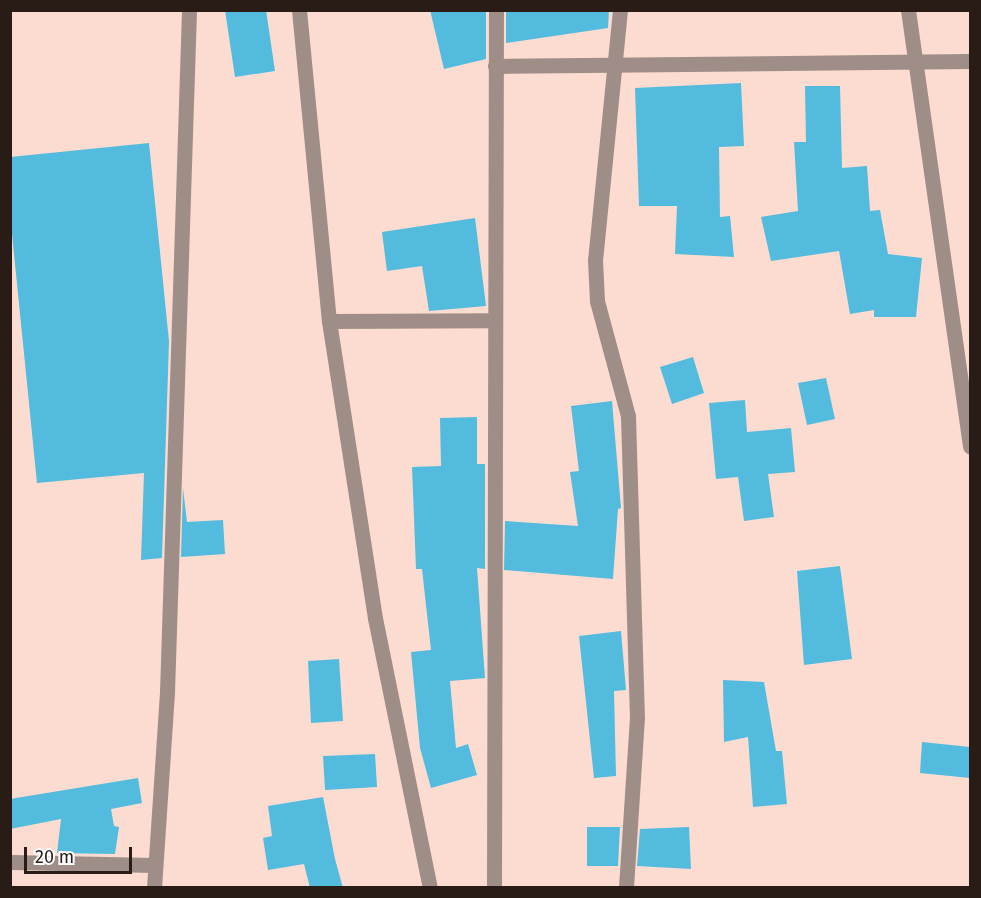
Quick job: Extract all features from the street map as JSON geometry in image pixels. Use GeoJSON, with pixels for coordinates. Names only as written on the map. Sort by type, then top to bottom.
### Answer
{"type":"FeatureCollection","features":[{"type":"Feature","properties":{"kind":"street"},"geometry":{"type":"LineString","coordinates":[[154,888],[167,692],[189,10]]}},
{"type":"Feature","properties":{"kind":"street"},"geometry":{"type":"LineString","coordinates":[[300,10],[329,321],[375,618],[430,888]]}},
{"type":"Feature","properties":{"kind":"street"},"geometry":{"type":"LineString","coordinates":[[494,888],[496,10]]}},
{"type":"Feature","properties":{"kind":"street"},"geometry":{"type":"LineString","coordinates":[[620,10],[595,260],[597,301],[628,416],[637,717],[626,888]]}},
{"type":"Feature","properties":{"kind":"street"},"geometry":{"type":"LineString","coordinates":[[909,10],[970,447]]}},
{"type":"Feature","properties":{"kind":"street"},"geometry":{"type":"LineString","coordinates":[[495,66],[970,61]]}},
{"type":"Feature","properties":{"kind":"street"},"geometry":{"type":"LineString","coordinates":[[329,321],[495,320]]}},
{"type":"Feature","properties":{"kind":"street"},"geometry":{"type":"LineString","coordinates":[[10,862],[154,865]]}},
{"type":"Feature","properties":{"kind":"building"},"geometry":{"type":"Polygon","coordinates":[[[225,10],[266,10],[275,71],[235,77],[225,10]]]}},
{"type":"Feature","properties":{"kind":"building"},"geometry":{"type":"Polygon","coordinates":[[[430,10],[486,10],[486,59],[444,69],[430,10]]]}},
{"type":"Feature","properties":{"kind":"building"},"geometry":{"type":"Polygon","coordinates":[[[506,10],[609,10],[608,28],[506,43],[506,10]]]}},
{"type":"Feature","properties":{"kind":"building"},"geometry":{"type":"Polygon","coordinates":[[[741,83],[744,146],[719,147],[720,217],[730,216],[734,257],[675,254],[677,206],[639,206],[635,88],[741,83]]]}},
{"type":"Feature","properties":{"kind":"building"},"geometry":{"type":"Polygon","coordinates":[[[805,86],[840,86],[842,168],[867,166],[870,211],[880,210],[888,254],[922,258],[916,317],[874,317],[874,310],[850,314],[839,251],[771,261],[761,217],[798,211],[794,142],[806,142],[805,86]]]}},
{"type":"Feature","properties":{"kind":"building"},"geometry":{"type":"Polygon","coordinates":[[[149,143],[169,341],[162,558],[141,560],[144,473],[37,483],[10,214],[10,157],[149,143]]]}},
{"type":"Feature","properties":{"kind":"building"},"geometry":{"type":"Polygon","coordinates":[[[475,218],[486,306],[429,311],[422,266],[387,271],[382,232],[475,218]]]}},
{"type":"Feature","properties":{"kind":"building"},"geometry":{"type":"Polygon","coordinates":[[[693,357],[704,393],[672,404],[660,367],[693,357]]]}},
{"type":"Feature","properties":{"kind":"building"},"geometry":{"type":"Polygon","coordinates":[[[826,378],[835,419],[807,425],[798,383],[826,378]]]}},
{"type":"Feature","properties":{"kind":"building"},"geometry":{"type":"Polygon","coordinates":[[[745,400],[747,432],[791,428],[795,472],[768,474],[774,517],[744,521],[738,477],[716,479],[709,403],[745,400]]]}},
{"type":"Feature","properties":{"kind":"building"},"geometry":{"type":"Polygon","coordinates":[[[612,401],[621,508],[618,509],[613,579],[504,570],[505,521],[578,526],[570,472],[579,471],[571,406],[612,401]]]}},
{"type":"Feature","properties":{"kind":"building"},"geometry":{"type":"Polygon","coordinates":[[[477,417],[477,464],[485,464],[485,569],[477,568],[485,678],[450,681],[456,748],[468,744],[477,775],[431,788],[420,748],[411,652],[431,650],[422,569],[416,569],[412,467],[441,466],[440,418],[477,417]]]}},
{"type":"Feature","properties":{"kind":"building"},"geometry":{"type":"Polygon","coordinates":[[[183,488],[187,522],[223,520],[225,554],[181,557],[183,488]]]}},
{"type":"Feature","properties":{"kind":"building"},"geometry":{"type":"Polygon","coordinates":[[[840,566],[852,659],[804,665],[797,571],[840,566]]]}},
{"type":"Feature","properties":{"kind":"building"},"geometry":{"type":"Polygon","coordinates":[[[621,631],[626,690],[614,691],[616,776],[594,778],[579,636],[621,631]]]}},
{"type":"Feature","properties":{"kind":"building"},"geometry":{"type":"Polygon","coordinates":[[[339,659],[343,721],[311,723],[308,661],[339,659]]]}},
{"type":"Feature","properties":{"kind":"building"},"geometry":{"type":"Polygon","coordinates":[[[723,680],[764,682],[776,751],[782,751],[787,804],[753,807],[748,737],[724,742],[723,680]]]}},
{"type":"Feature","properties":{"kind":"building"},"geometry":{"type":"Polygon","coordinates":[[[922,742],[970,747],[970,778],[920,773],[922,742]]]}},
{"type":"Feature","properties":{"kind":"building"},"geometry":{"type":"Polygon","coordinates":[[[375,754],[377,787],[325,790],[323,756],[375,754]]]}},
{"type":"Feature","properties":{"kind":"building"},"geometry":{"type":"Polygon","coordinates":[[[138,778],[142,803],[111,809],[114,826],[119,827],[115,854],[57,853],[61,819],[10,829],[10,799],[138,778]]]}},
{"type":"Feature","properties":{"kind":"building"},"geometry":{"type":"Polygon","coordinates":[[[323,797],[343,888],[310,888],[304,864],[268,870],[263,838],[272,836],[268,806],[323,797]]]}},
{"type":"Feature","properties":{"kind":"building"},"geometry":{"type":"Polygon","coordinates":[[[587,827],[620,827],[618,866],[587,866],[587,827]]]}},
{"type":"Feature","properties":{"kind":"building"},"geometry":{"type":"Polygon","coordinates":[[[689,827],[691,869],[637,866],[640,829],[689,827]]]}}]}
